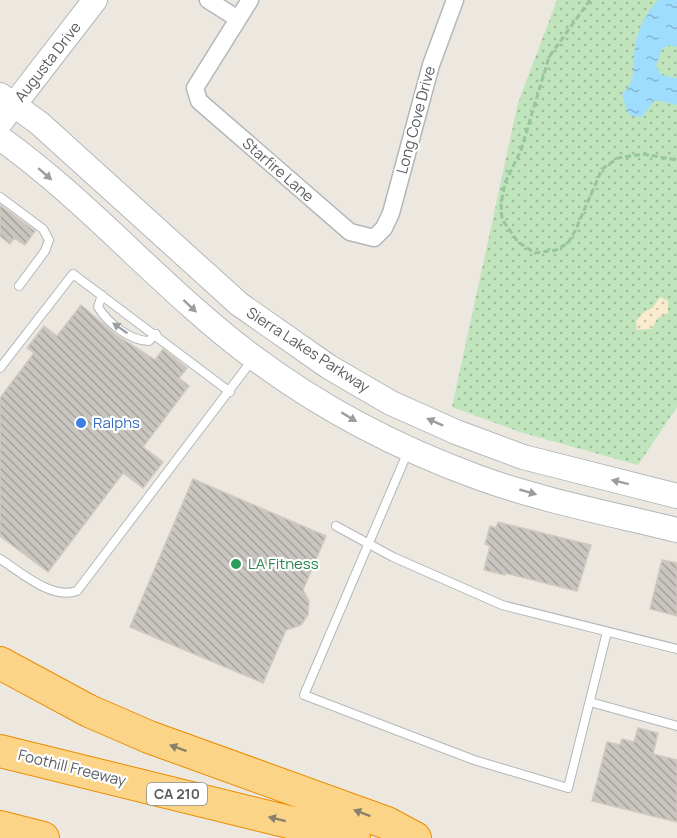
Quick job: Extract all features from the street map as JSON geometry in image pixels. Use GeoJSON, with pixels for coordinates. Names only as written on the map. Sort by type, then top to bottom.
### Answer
{"type":"FeatureCollection","features":[{"type":"Feature","properties":{"kind":"highway"},"geometry":{"type":"LineString","coordinates":[[0,663],[90,711],[149,737],[387,823],[415,838]]}},
{"type":"Feature","properties":{"kind":"highway","name":"Foothill Freeway"},"geometry":{"type":"LineString","coordinates":[[0,751],[354,838]]}},
{"type":"Feature","properties":{"kind":"highway"},"geometry":{"type":"LineString","coordinates":[[0,827],[43,838]]}},
{"type":"Feature","properties":{"kind":"street","name":"Augusta Drive"},"geometry":{"type":"LineString","coordinates":[[5,108],[95,0]]}},
{"type":"Feature","properties":{"kind":"street"},"geometry":{"type":"LineString","coordinates":[[208,0],[238,19],[250,0]]}},
{"type":"Feature","properties":{"kind":"street","name":"Long Cove Drive"},"geometry":{"type":"LineString","coordinates":[[374,238],[384,228],[391,213],[431,65],[455,0]]}},
{"type":"Feature","properties":{"kind":"street","name":"Starfire Lane"},"geometry":{"type":"LineString","coordinates":[[238,19],[195,88],[199,101],[351,232],[374,238]]}},
{"type":"Feature","properties":{"kind":"street","name":"Sierra Lakes Parkway"},"geometry":{"type":"LineString","coordinates":[[5,108],[46,130],[238,304],[329,367],[391,403],[523,457],[677,496]]}},
{"type":"Feature","properties":{"kind":"street"},"geometry":{"type":"LineString","coordinates":[[0,138],[107,229],[195,311],[254,358],[357,422],[409,449],[481,478],[677,531]]}},
{"type":"Feature","properties":{"kind":"street"},"geometry":{"type":"LineString","coordinates":[[625,517],[638,508],[654,508],[677,513]]}},
{"type":"Feature","properties":{"kind":"lane"},"geometry":{"type":"LineString","coordinates":[[0,197],[43,229],[49,240],[45,251],[19,286]]}},
{"type":"Feature","properties":{"kind":"lane"},"geometry":{"type":"LineString","coordinates":[[0,368],[73,274],[156,334],[230,392]]}},
{"type":"Feature","properties":{"kind":"lane"},"geometry":{"type":"LineString","coordinates":[[102,296],[99,307],[104,316],[122,330],[141,341],[149,341],[156,334]]}},
{"type":"Feature","properties":{"kind":"lane"},"geometry":{"type":"LineString","coordinates":[[0,559],[54,591],[69,594],[77,591],[254,358]]}},
{"type":"Feature","properties":{"kind":"lane"},"geometry":{"type":"LineString","coordinates":[[409,449],[304,695],[474,760],[568,788],[607,632]]}},
{"type":"Feature","properties":{"kind":"lane"},"geometry":{"type":"LineString","coordinates":[[336,526],[369,544],[502,605],[677,649]]}},
{"type":"Feature","properties":{"kind":"lane"},"geometry":{"type":"LineString","coordinates":[[590,702],[677,726]]}},
{"type":"Feature","properties":{"kind":"path"},"geometry":{"type":"LineString","coordinates":[[590,0],[549,57],[521,150],[505,183],[501,204],[502,219],[518,243],[535,253],[556,250],[568,243],[575,231],[602,169],[618,158],[643,154],[677,160]]}},
{"type":"Feature","properties":{"kind":"green space"},"geometry":{"type":"Polygon","coordinates":[[[557,0],[677,0],[677,407],[638,465],[520,432],[452,407],[518,103],[557,0]]]}},
{"type":"Feature","properties":{"kind":"sand"},"geometry":{"type":"Polygon","coordinates":[[[660,297],[668,301],[668,313],[658,318],[652,329],[637,330],[636,321],[644,312],[652,308],[660,297]]]}},
{"type":"Feature","properties":{"kind":"water"},"geometry":{"type":"Polygon","coordinates":[[[658,0],[677,0],[677,47],[669,45],[662,49],[656,66],[661,75],[677,78],[677,105],[655,100],[642,117],[631,116],[627,111],[622,94],[632,78],[635,46],[640,27],[658,0]]]}},
{"type":"Feature","properties":{"kind":"building"},"geometry":{"type":"Polygon","coordinates":[[[0,205],[35,231],[25,245],[14,238],[10,244],[0,236],[0,205]]]}},
{"type":"Feature","properties":{"kind":"building","name":"Ralphs"},"geometry":{"type":"Polygon","coordinates":[[[81,305],[116,335],[155,360],[163,349],[187,368],[179,378],[189,386],[143,447],[163,462],[143,488],[123,473],[48,572],[0,536],[0,398],[34,353],[27,348],[44,326],[57,336],[81,305]]]}},
{"type":"Feature","properties":{"kind":"building","name":"LA Fitness"},"geometry":{"type":"Polygon","coordinates":[[[193,479],[326,536],[303,590],[309,601],[308,615],[301,625],[286,630],[263,683],[130,627],[193,479]]]}},
{"type":"Feature","properties":{"kind":"building"},"geometry":{"type":"Polygon","coordinates":[[[498,522],[591,545],[577,591],[484,570],[490,546],[485,544],[490,526],[496,528],[498,522]]]}},
{"type":"Feature","properties":{"kind":"building"},"geometry":{"type":"Polygon","coordinates":[[[662,560],[677,563],[677,616],[650,609],[662,560]]]}},
{"type":"Feature","properties":{"kind":"building"},"geometry":{"type":"Polygon","coordinates":[[[638,728],[658,733],[653,754],[677,760],[677,822],[592,801],[607,742],[620,745],[622,739],[634,742],[638,728]]]}},
{"type":"Feature","properties":{"kind":"place","name":"Ralphs"},"geometry":{"type":"Point","coordinates":[81,423]}},
{"type":"Feature","properties":{"kind":"place","name":"LA Fitness"},"geometry":{"type":"Point","coordinates":[236,564]}}]}
